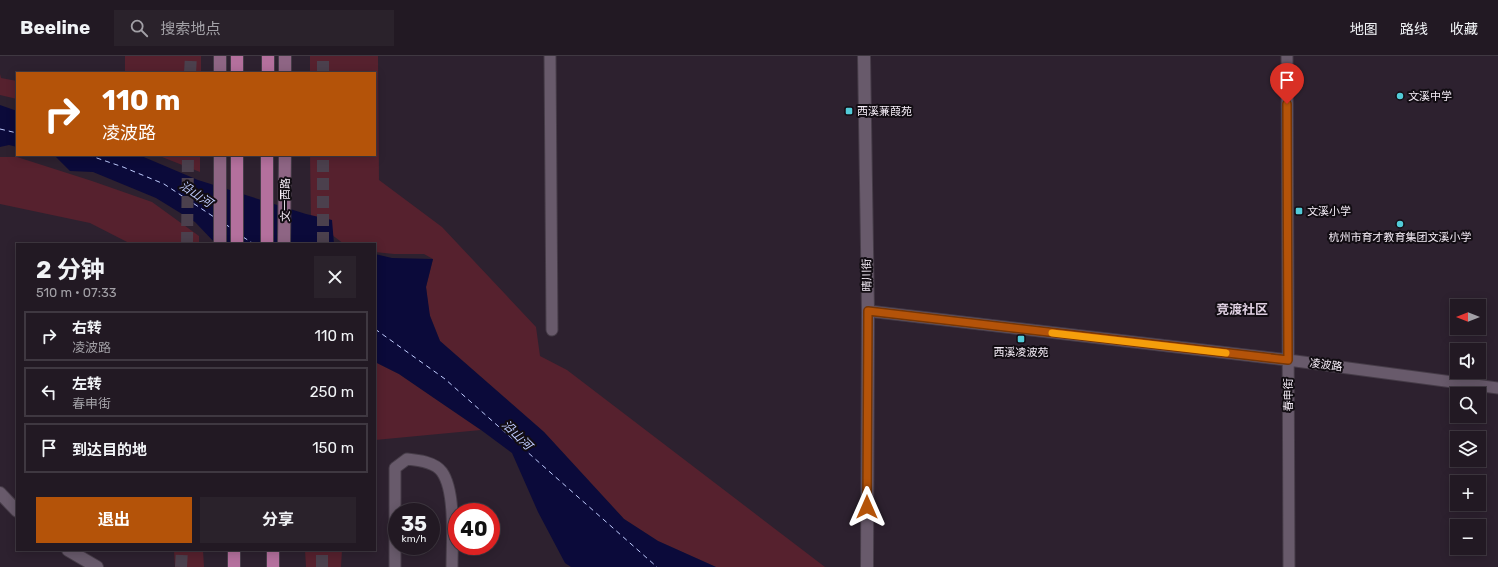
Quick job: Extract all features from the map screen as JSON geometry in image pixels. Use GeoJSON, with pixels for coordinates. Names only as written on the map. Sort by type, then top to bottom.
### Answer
{"type":"FeatureCollection","features":[{"type":"Feature","properties":{"kind":"main road"},"geometry":{"type":"LineString","coordinates":[[220,56],[220,72]]}},
{"type":"Feature","properties":{"kind":"main road"},"geometry":{"type":"LineString","coordinates":[[237,56],[237,72]]}},
{"type":"Feature","properties":{"kind":"main road"},"geometry":{"type":"LineString","coordinates":[[268,56],[268,72]]}},
{"type":"Feature","properties":{"kind":"main road"},"geometry":{"type":"LineString","coordinates":[[220,156],[220,243]]}},
{"type":"Feature","properties":{"kind":"main road"},"geometry":{"type":"LineString","coordinates":[[237,156],[237,243]]}},
{"type":"Feature","properties":{"kind":"main road","name":"文一西路"},"geometry":{"type":"LineString","coordinates":[[267,156],[267,243]]}},
{"type":"Feature","properties":{"kind":"main road","name":"文一西路"},"geometry":{"type":"LineString","coordinates":[[284,243],[285,156]]}},
{"type":"Feature","properties":{"kind":"main road"},"geometry":{"type":"LineString","coordinates":[[234,551],[234,566]]}},
{"type":"Feature","properties":{"kind":"main road"},"geometry":{"type":"LineString","coordinates":[[273,551],[273,567]]}},
{"type":"Feature","properties":{"kind":"street"},"geometry":{"type":"LineString","coordinates":[[550,56],[552,330]]}},
{"type":"Feature","properties":{"kind":"street","name":"晴川街"},"geometry":{"type":"LineString","coordinates":[[864,56],[868,311],[867,567]]}},
{"type":"Feature","properties":{"kind":"street","name":"春申街"},"geometry":{"type":"LineString","coordinates":[[1287,56],[1289,567]]}},
{"type":"Feature","properties":{"kind":"street","name":"凌波路"},"geometry":{"type":"LineString","coordinates":[[868,311],[1288,360],[1498,388]]}},
{"type":"Feature","properties":{"kind":"street"},"geometry":{"type":"LineString","coordinates":[[395,567],[395,468],[407,459],[424,461],[441,471],[450,493],[452,567]]}},
{"type":"Feature","properties":{"kind":"street"},"geometry":{"type":"LineString","coordinates":[[0,493],[16,510]]}},
{"type":"Feature","properties":{"kind":"street"},"geometry":{"type":"LineString","coordinates":[[70,551],[97,567]]}},
{"type":"Feature","properties":{"kind":"shaded area"},"geometry":{"type":"Polygon","coordinates":[[[125,56],[201,56],[201,72],[125,72],[125,56]]]}},
{"type":"Feature","properties":{"kind":"shaded area"},"geometry":{"type":"Polygon","coordinates":[[[310,56],[378,56],[379,180],[442,227],[536,327],[540,356],[567,370],[825,567],[716,567],[658,541],[624,519],[544,432],[440,341],[429,313],[426,287],[433,259],[424,254],[376,252],[376,243],[343,243],[311,219],[310,156],[376,156],[376,72],[310,72],[310,56]]]}},
{"type":"Feature","properties":{"kind":"shaded area"},"geometry":{"type":"Polygon","coordinates":[[[0,74],[1,78],[16,81],[16,99],[0,95],[0,74]]]}},
{"type":"Feature","properties":{"kind":"shaded area"},"geometry":{"type":"Polygon","coordinates":[[[160,156],[200,156],[200,172],[160,156]]]}},
{"type":"Feature","properties":{"kind":"shaded area"},"geometry":{"type":"Polygon","coordinates":[[[0,157],[17,157],[152,202],[199,236],[199,243],[129,243],[90,223],[0,204],[0,157]]]}},
{"type":"Feature","properties":{"kind":"shaded area"},"geometry":{"type":"Polygon","coordinates":[[[376,362],[399,374],[481,430],[376,440],[376,362]]]}},
{"type":"Feature","properties":{"kind":"shaded area"},"geometry":{"type":"Polygon","coordinates":[[[174,551],[203,551],[204,567],[175,567],[174,551]]]}},
{"type":"Feature","properties":{"kind":"shaded area"},"geometry":{"type":"Polygon","coordinates":[[[305,551],[342,551],[341,567],[306,567],[305,551]]]}},
{"type":"Feature","properties":{"kind":"water"},"geometry":{"type":"Polygon","coordinates":[[[0,105],[16,111],[16,147],[9,145],[0,147],[0,105]]]}},
{"type":"Feature","properties":{"kind":"water","name":"沿山河"},"geometry":{"type":"Polygon","coordinates":[[[55,156],[141,156],[198,180],[306,214],[332,220],[334,243],[215,243],[195,222],[156,198],[93,172],[70,171],[55,156]]]}},
{"type":"Feature","properties":{"kind":"water","name":"沿山河"},"geometry":{"type":"Polygon","coordinates":[[[376,254],[392,258],[433,259],[426,287],[430,316],[440,341],[544,432],[624,519],[658,541],[716,567],[571,567],[565,563],[538,512],[512,453],[399,374],[376,362],[376,254]]]}},
{"type":"Feature","properties":{"kind":"ferry route"},"geometry":{"type":"LineString","coordinates":[[0,129],[16,133]]}},
{"type":"Feature","properties":{"kind":"ferry route"},"geometry":{"type":"LineString","coordinates":[[91,156],[123,167],[164,184],[214,217]]}},
{"type":"Feature","properties":{"kind":"ferry route"},"geometry":{"type":"LineString","coordinates":[[225,224],[231,228]]}},
{"type":"Feature","properties":{"kind":"ferry route"},"geometry":{"type":"LineString","coordinates":[[243,237],[252,243]]}},
{"type":"Feature","properties":{"kind":"ferry route"},"geometry":{"type":"LineString","coordinates":[[376,330],[445,379],[657,567]]}},
{"type":"Feature","properties":{"kind":"tunnel"},"geometry":{"type":"LineString","coordinates":[[190,72],[191,56]]}},
{"type":"Feature","properties":{"kind":"tunnel"},"geometry":{"type":"LineString","coordinates":[[323,56],[323,72]]}},
{"type":"Feature","properties":{"kind":"tunnel"},"geometry":{"type":"LineString","coordinates":[[187,243],[188,156]]}},
{"type":"Feature","properties":{"kind":"tunnel"},"geometry":{"type":"LineString","coordinates":[[323,156],[323,243]]}},
{"type":"Feature","properties":{"kind":"tunnel"},"geometry":{"type":"LineString","coordinates":[[181,567],[182,551]]}},
{"type":"Feature","properties":{"kind":"tunnel"},"geometry":{"type":"LineString","coordinates":[[322,551],[322,567]]}},
{"type":"Feature","properties":{"kind":"slow traffic"},"geometry":{"type":"LineString","coordinates":[[1052,333],[1226,353]]}},
{"type":"Feature","properties":{"kind":"place","name":"文溪中学"},"geometry":{"type":"Point","coordinates":[1400,96]}},
{"type":"Feature","properties":{"kind":"place","name":"西溪蒹葭苑"},"geometry":{"type":"Point","coordinates":[849,111]}},
{"type":"Feature","properties":{"kind":"place","name":"文溪小学"},"geometry":{"type":"Point","coordinates":[1299,211]}},
{"type":"Feature","properties":{"kind":"place","name":"杭州市育才教育集团文溪小学"},"geometry":{"type":"Point","coordinates":[1400,224]}},
{"type":"Feature","properties":{"kind":"place","name":"西溪凌波苑"},"geometry":{"type":"Point","coordinates":[1021,339]}},
{"type":"Feature","properties":{"kind":"district","name":"竞渡社区"},"geometry":{"type":"Point","coordinates":[1242,309]}},
{"type":"Feature","properties":{"kind":"route"},"geometry":{"type":"LineString","coordinates":[[867,507],[868,311],[1288,360],[1287,104]]}}]}
